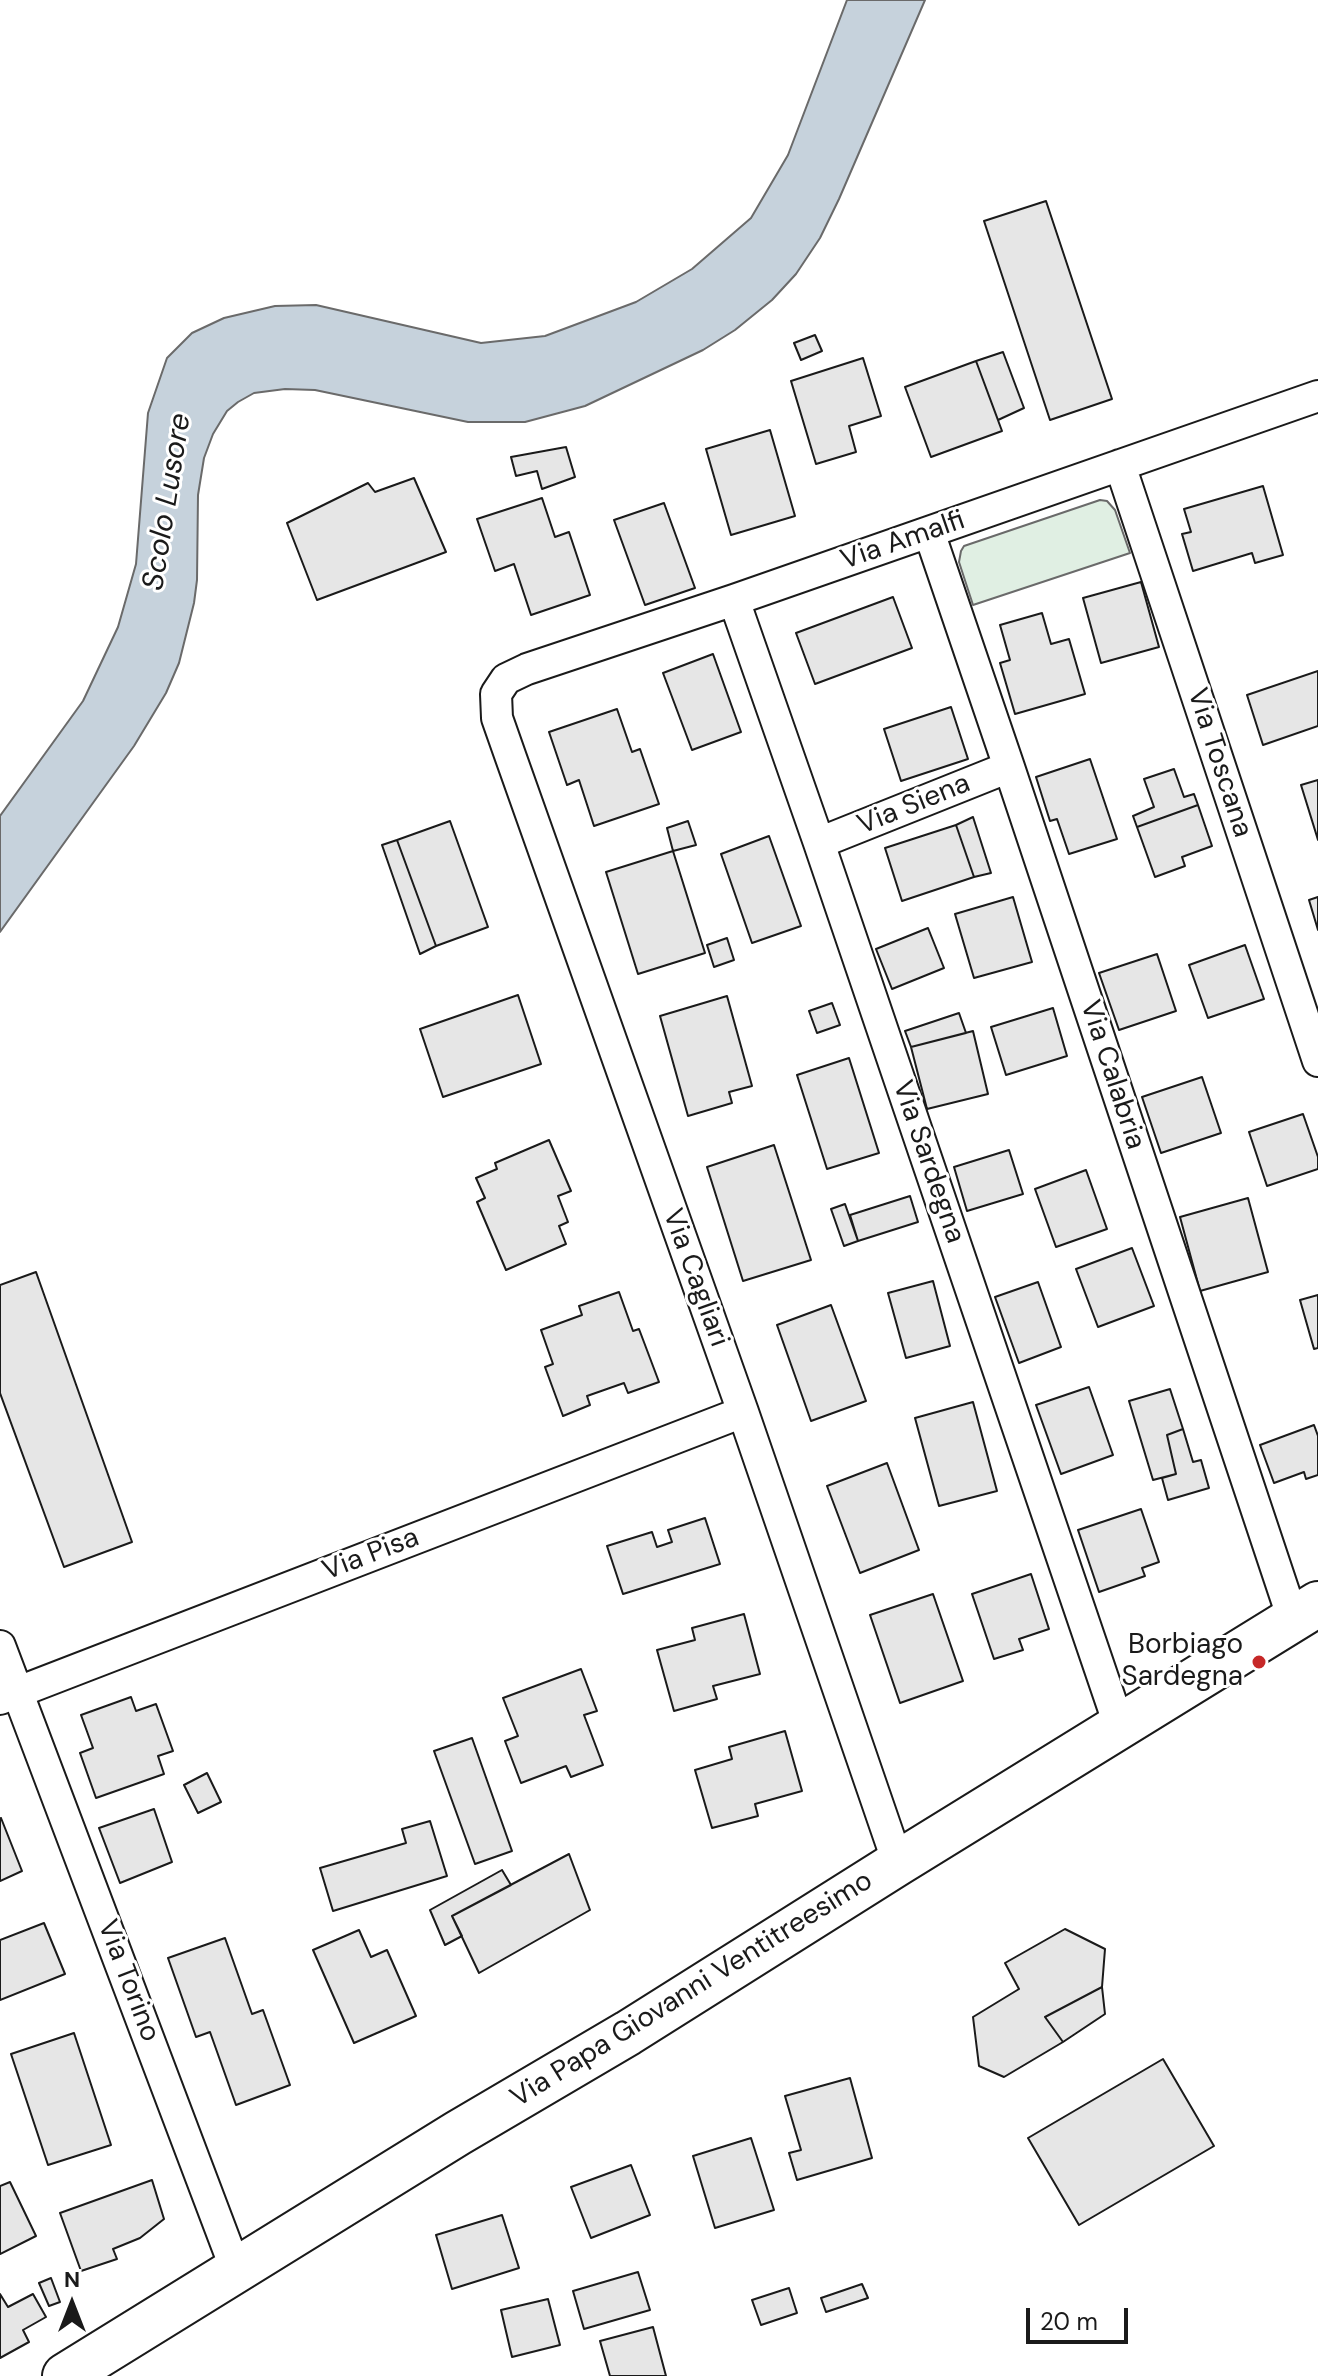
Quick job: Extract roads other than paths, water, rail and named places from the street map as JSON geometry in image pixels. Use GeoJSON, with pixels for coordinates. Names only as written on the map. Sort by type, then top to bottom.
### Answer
{"type":"FeatureCollection","features":[{"type":"Feature","properties":{"kind":"main road","name":"Via Papa Giovanni Ventitreesimo"},"geometry":{"type":"LineString","coordinates":[[71,2375],[239,2268],[628,2033],[1119,1725],[1306,1612]]}},
{"type":"Feature","properties":{"kind":"street","name":"Via Amalfi"},"geometry":{"type":"LineString","coordinates":[[496,694],[506,679],[527,669],[1318,396]]}},
{"type":"Feature","properties":{"kind":"street","name":"Via Toscana"},"geometry":{"type":"LineString","coordinates":[[1120,465],[1318,1061]]}},
{"type":"Feature","properties":{"kind":"street","name":"Via Calabria"},"geometry":{"type":"LineString","coordinates":[[929,532],[1306,1612]]}},
{"type":"Feature","properties":{"kind":"street","name":"Via Sardegna"},"geometry":{"type":"LineString","coordinates":[[734,600],[1119,1725]]}},
{"type":"Feature","properties":{"kind":"street","name":"Via Cagliari"},"geometry":{"type":"LineString","coordinates":[[496,694],[497,718],[743,1412],[898,1863]]}},
{"type":"Feature","properties":{"kind":"street","name":"Via Siena"},"geometry":{"type":"LineString","coordinates":[[819,843],[1009,767]]}},
{"type":"Feature","properties":{"kind":"street","name":"Via Pisa"},"geometry":{"type":"LineString","coordinates":[[9,1696],[743,1412]]}},
{"type":"Feature","properties":{"kind":"street","name":"Via Torino"},"geometry":{"type":"LineString","coordinates":[[0,1646],[9,1696],[230,2254],[239,2268]]}},
{"type":"Feature","properties":{"kind":"water","name":"Scolo Lusore"},"geometry":{"type":"Polygon","coordinates":[[[847,0],[925,0],[820,238],[796,274],[772,300],[735,330],[703,350],[585,406],[525,422],[468,422],[315,390],[285,389],[254,393],[227,411],[213,434],[204,458],[198,495],[194,603],[179,663],[166,693],[134,746],[0,932],[0,816],[83,701],[118,627],[136,564],[148,413],[167,358],[192,333],[224,318],[275,306],[316,305],[481,343],[545,336],[636,302],[692,269],[751,218],[788,155],[847,0]]]}},
{"type":"Feature","properties":{"kind":"place","name":"Borbiago Sardegna"},"geometry":{"type":"Point","coordinates":[1259,1662]}}]}
